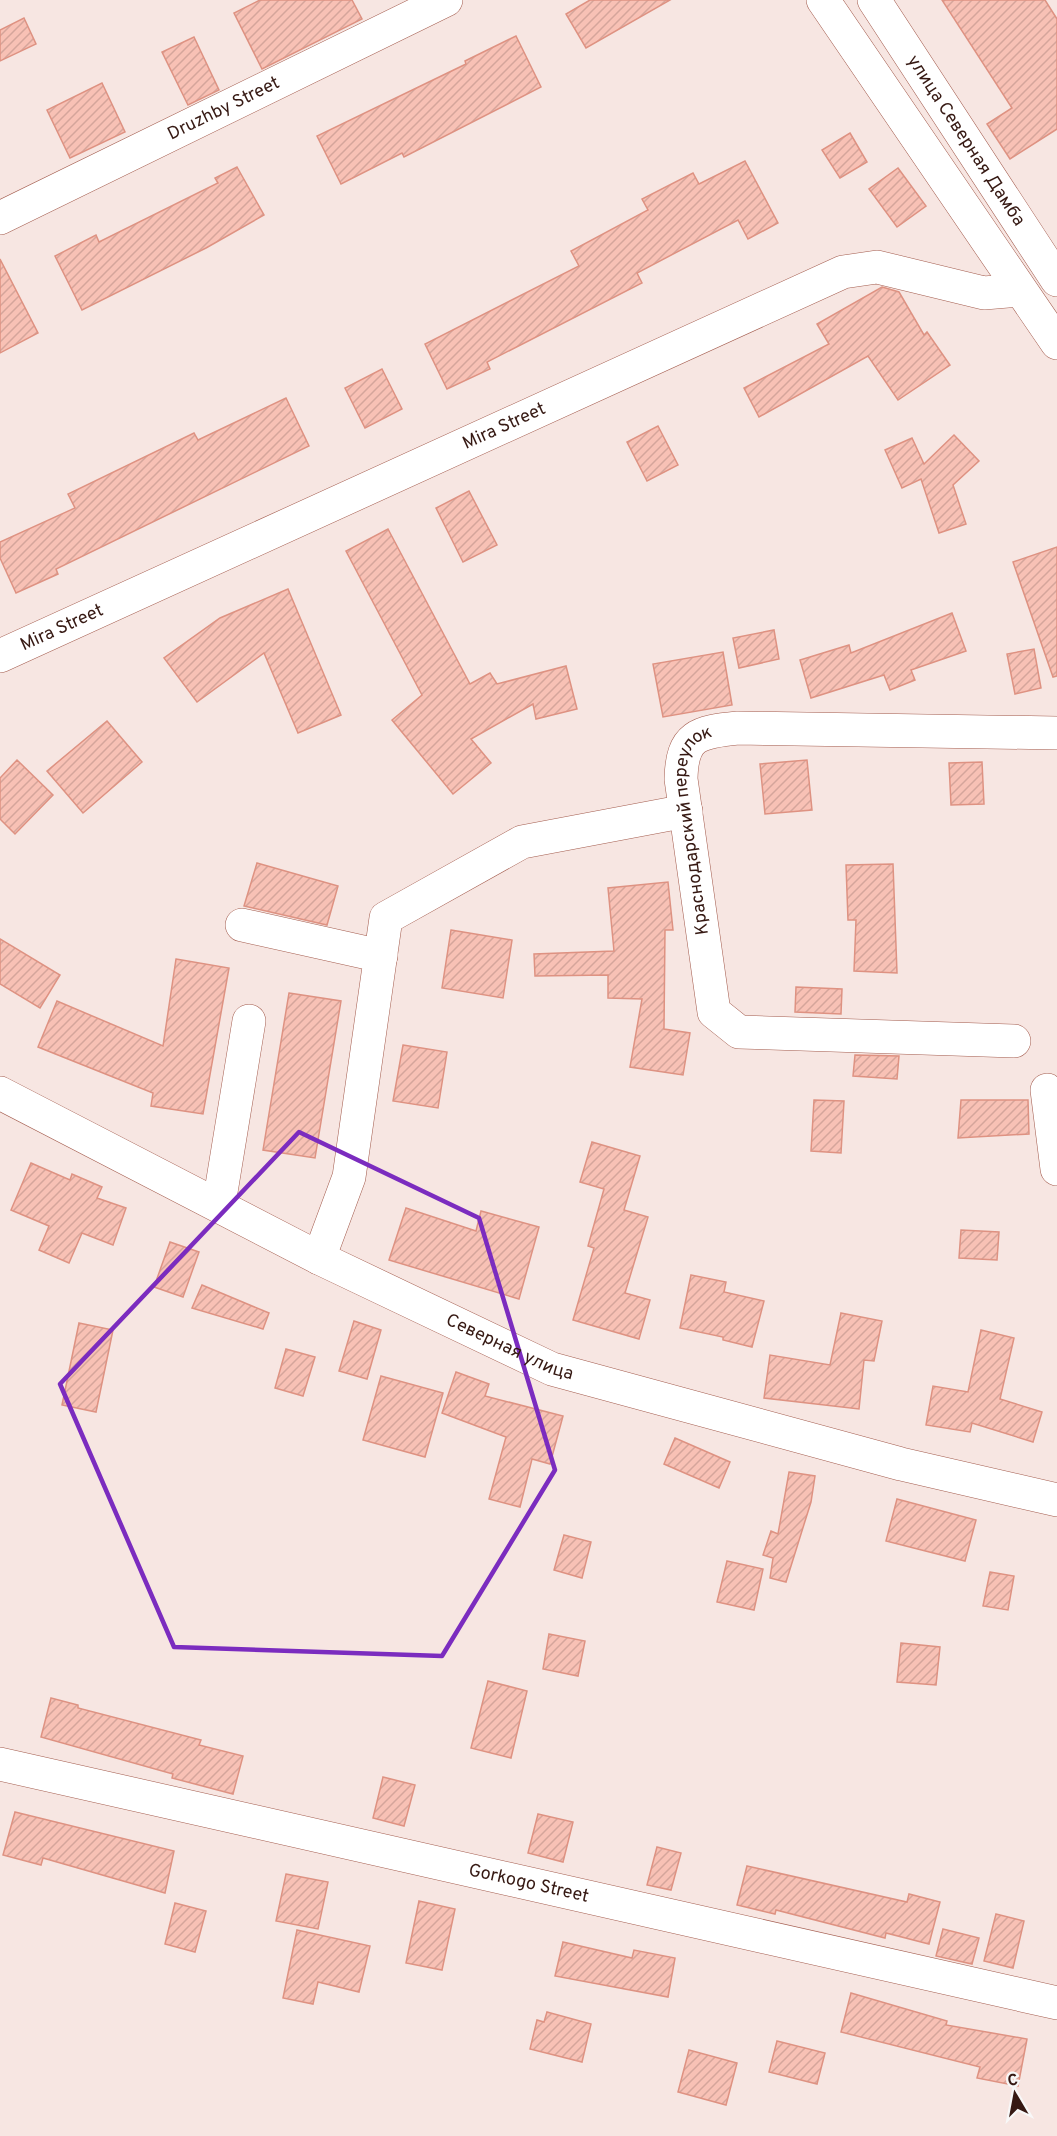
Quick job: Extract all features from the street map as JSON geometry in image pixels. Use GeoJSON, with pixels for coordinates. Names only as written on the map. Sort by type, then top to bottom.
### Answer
{"type":"FeatureCollection","features":[{"type":"Feature","properties":{"kind":"street","name":"Druzhby Street"},"geometry":{"type":"LineString","coordinates":[[0,218],[446,0]]}},
{"type":"Feature","properties":{"kind":"street"},"geometry":{"type":"LineString","coordinates":[[823,0],[1057,343]]}},
{"type":"Feature","properties":{"kind":"street","name":"улица Северная Дамба"},"geometry":{"type":"LineString","coordinates":[[874,0],[1057,280]]}},
{"type":"Feature","properties":{"kind":"street","name":"Mira Street"},"geometry":{"type":"LineString","coordinates":[[0,656],[843,272],[877,267],[984,293],[1020,290]]}},
{"type":"Feature","properties":{"kind":"street","name":"Краснодарский переулок"},"geometry":{"type":"LineString","coordinates":[[1014,1041],[739,1032],[714,1012],[681,779],[681,757],[689,741],[709,731],[738,728],[1057,733]]}},
{"type":"Feature","properties":{"kind":"street"},"geometry":{"type":"LineString","coordinates":[[320,1258],[349,1177],[386,918],[522,842],[686,811]]}},
{"type":"Feature","properties":{"kind":"street"},"geometry":{"type":"LineString","coordinates":[[242,925],[381,956]]}},
{"type":"Feature","properties":{"kind":"street"},"geometry":{"type":"LineString","coordinates":[[219,1204],[249,1021]]}},
{"type":"Feature","properties":{"kind":"street"},"geometry":{"type":"LineString","coordinates":[[1047,1090],[1057,1169]]}},
{"type":"Feature","properties":{"kind":"street","name":"Северная улица"},"geometry":{"type":"LineString","coordinates":[[0,1093],[320,1258],[552,1369],[901,1464],[1057,1500]]}},
{"type":"Feature","properties":{"kind":"street","name":"Gorkogo Street"},"geometry":{"type":"LineString","coordinates":[[0,1764],[1057,2003]]}},
{"type":"Feature","properties":{"kind":"highlighted area"},"geometry":{"type":"Polygon","coordinates":[[[299,1132],[479,1218],[555,1470],[442,1656],[174,1647],[60,1384],[299,1132]]]}},
{"type":"Feature","properties":{"kind":"building"},"geometry":{"type":"Polygon","coordinates":[[[260,0],[352,0],[362,19],[262,69],[234,13],[260,0]]]}},
{"type":"Feature","properties":{"kind":"building"},"geometry":{"type":"Polygon","coordinates":[[[590,0],[670,0],[586,48],[566,14],[590,0]]]}},
{"type":"Feature","properties":{"kind":"building"},"geometry":{"type":"Polygon","coordinates":[[[942,0],[1045,0],[1057,19],[1057,129],[1010,159],[987,124],[1012,108],[942,0]]]}},
{"type":"Feature","properties":{"kind":"building"},"geometry":{"type":"Polygon","coordinates":[[[24,18],[36,44],[0,61],[0,30],[24,18]]]}},
{"type":"Feature","properties":{"kind":"building"},"geometry":{"type":"Polygon","coordinates":[[[516,36],[541,87],[404,157],[402,153],[341,184],[317,136],[466,64],[465,61],[516,36]]]}},
{"type":"Feature","properties":{"kind":"building"},"geometry":{"type":"Polygon","coordinates":[[[194,37],[219,90],[188,105],[162,52],[194,37]]]}},
{"type":"Feature","properties":{"kind":"building"},"geometry":{"type":"Polygon","coordinates":[[[102,83],[125,132],[70,158],[47,110],[102,83]]]}},
{"type":"Feature","properties":{"kind":"building"},"geometry":{"type":"Polygon","coordinates":[[[850,133],[867,162],[840,178],[822,150],[850,133]]]}},
{"type":"Feature","properties":{"kind":"building"},"geometry":{"type":"Polygon","coordinates":[[[745,161],[778,223],[748,239],[738,220],[637,273],[642,283],[487,362],[490,369],[447,389],[425,344],[579,266],[571,251],[648,210],[642,199],[693,173],[699,184],[745,161]]]}},
{"type":"Feature","properties":{"kind":"building"},"geometry":{"type":"Polygon","coordinates":[[[237,167],[264,215],[206,248],[82,310],[55,256],[96,235],[99,242],[218,183],[215,178],[237,167]]]}},
{"type":"Feature","properties":{"kind":"building"},"geometry":{"type":"Polygon","coordinates":[[[898,168],[926,206],[897,227],[869,189],[898,168]]]}},
{"type":"Feature","properties":{"kind":"building"},"geometry":{"type":"Polygon","coordinates":[[[0,259],[38,333],[0,353],[0,259]]]}},
{"type":"Feature","properties":{"kind":"building"},"geometry":{"type":"Polygon","coordinates":[[[882,287],[899,292],[924,335],[927,332],[950,365],[898,400],[868,356],[759,417],[744,388],[829,344],[817,324],[882,287]]]}},
{"type":"Feature","properties":{"kind":"building"},"geometry":{"type":"Polygon","coordinates":[[[382,369],[402,409],[365,428],[345,388],[382,369]]]}},
{"type":"Feature","properties":{"kind":"building"},"geometry":{"type":"Polygon","coordinates":[[[286,398],[309,446],[56,569],[58,574],[16,593],[0,558],[0,542],[75,508],[68,494],[194,433],[198,440],[286,398]]]}},
{"type":"Feature","properties":{"kind":"building"},"geometry":{"type":"Polygon","coordinates":[[[658,426],[678,465],[647,481],[627,442],[658,426]]]}},
{"type":"Feature","properties":{"kind":"building"},"geometry":{"type":"Polygon","coordinates":[[[954,435],[979,461],[953,485],[966,524],[939,533],[921,479],[902,488],[885,450],[912,438],[924,464],[954,435]]]}},
{"type":"Feature","properties":{"kind":"building"},"geometry":{"type":"Polygon","coordinates":[[[469,491],[497,545],[463,562],[436,508],[469,491]]]}},
{"type":"Feature","properties":{"kind":"building"},"geometry":{"type":"Polygon","coordinates":[[[388,529],[470,684],[490,673],[497,684],[566,666],[577,709],[536,719],[533,704],[471,739],[491,763],[453,794],[392,720],[422,695],[346,551],[388,529]]]}},
{"type":"Feature","properties":{"kind":"building"},"geometry":{"type":"Polygon","coordinates":[[[1057,547],[1057,676],[1053,677],[1013,562],[1057,547]]]}},
{"type":"Feature","properties":{"kind":"building"},"geometry":{"type":"Polygon","coordinates":[[[288,589],[341,715],[298,733],[264,653],[197,702],[164,658],[220,618],[288,589]]]}},
{"type":"Feature","properties":{"kind":"building"},"geometry":{"type":"Polygon","coordinates":[[[952,613],[966,651],[911,670],[915,680],[890,690],[884,675],[811,698],[800,660],[849,645],[851,653],[952,613]]]}},
{"type":"Feature","properties":{"kind":"building"},"geometry":{"type":"Polygon","coordinates":[[[774,630],[779,659],[739,668],[733,638],[774,630]]]}},
{"type":"Feature","properties":{"kind":"building"},"geometry":{"type":"Polygon","coordinates":[[[1034,649],[1041,688],[1015,694],[1007,654],[1034,649]]]}},
{"type":"Feature","properties":{"kind":"building"},"geometry":{"type":"Polygon","coordinates":[[[723,652],[732,705],[663,717],[653,664],[723,652]]]}},
{"type":"Feature","properties":{"kind":"building"},"geometry":{"type":"Polygon","coordinates":[[[107,721],[142,762],[83,813],[47,771],[107,721]]]}},
{"type":"Feature","properties":{"kind":"building"},"geometry":{"type":"Polygon","coordinates":[[[17,760],[53,795],[15,834],[0,819],[0,778],[17,760]]]}},
{"type":"Feature","properties":{"kind":"building"},"geometry":{"type":"Polygon","coordinates":[[[807,760],[812,810],[765,814],[760,764],[807,760]]]}},
{"type":"Feature","properties":{"kind":"building"},"geometry":{"type":"Polygon","coordinates":[[[982,762],[984,804],[951,805],[949,763],[982,762]]]}},
{"type":"Feature","properties":{"kind":"building"},"geometry":{"type":"Polygon","coordinates":[[[257,863],[338,886],[327,925],[244,906],[257,863]]]}},
{"type":"Feature","properties":{"kind":"building"},"geometry":{"type":"Polygon","coordinates":[[[893,864],[897,973],[854,971],[856,920],[848,920],[846,865],[893,864]]]}},
{"type":"Feature","properties":{"kind":"building"},"geometry":{"type":"Polygon","coordinates":[[[668,882],[673,930],[665,930],[664,1029],[690,1033],[683,1075],[630,1067],[642,999],[608,998],[608,975],[535,976],[534,954],[614,951],[608,888],[668,882]]]}},
{"type":"Feature","properties":{"kind":"building"},"geometry":{"type":"Polygon","coordinates":[[[451,930],[512,940],[503,998],[442,988],[451,930]]]}},
{"type":"Feature","properties":{"kind":"building"},"geometry":{"type":"Polygon","coordinates":[[[0,939],[60,975],[40,1008],[0,984],[0,939]]]}},
{"type":"Feature","properties":{"kind":"building"},"geometry":{"type":"Polygon","coordinates":[[[176,959],[229,968],[203,1114],[151,1106],[153,1093],[38,1047],[57,1001],[163,1046],[176,959]]]}},
{"type":"Feature","properties":{"kind":"building"},"geometry":{"type":"Polygon","coordinates":[[[796,987],[842,989],[841,1014],[795,1012],[796,987]]]}},
{"type":"Feature","properties":{"kind":"building"},"geometry":{"type":"Polygon","coordinates":[[[289,993],[341,1001],[315,1158],[263,1150],[289,993]]]}},
{"type":"Feature","properties":{"kind":"building"},"geometry":{"type":"Polygon","coordinates":[[[403,1045],[447,1052],[438,1108],[393,1101],[403,1045]]]}},
{"type":"Feature","properties":{"kind":"building"},"geometry":{"type":"Polygon","coordinates":[[[855,1055],[899,1056],[897,1079],[853,1076],[855,1055]]]}},
{"type":"Feature","properties":{"kind":"building"},"geometry":{"type":"Polygon","coordinates":[[[814,1100],[844,1101],[841,1153],[811,1151],[814,1100]]]}},
{"type":"Feature","properties":{"kind":"building"},"geometry":{"type":"Polygon","coordinates":[[[961,1100],[1028,1100],[1029,1134],[958,1138],[961,1100]]]}},
{"type":"Feature","properties":{"kind":"building"},"geometry":{"type":"Polygon","coordinates":[[[592,1142],[640,1156],[624,1210],[648,1217],[625,1293],[650,1300],[639,1339],[573,1320],[594,1248],[588,1246],[604,1189],[580,1182],[592,1142]]]}},
{"type":"Feature","properties":{"kind":"building"},"geometry":{"type":"Polygon","coordinates":[[[31,1163],[70,1180],[72,1174],[102,1187],[97,1198],[126,1208],[113,1245],[82,1233],[69,1263],[39,1250],[49,1226],[11,1210],[31,1163]]]}},
{"type":"Feature","properties":{"kind":"building"},"geometry":{"type":"Polygon","coordinates":[[[406,1208],[476,1231],[481,1211],[539,1227],[519,1299],[389,1260],[406,1208]]]}},
{"type":"Feature","properties":{"kind":"building"},"geometry":{"type":"Polygon","coordinates":[[[961,1230],[999,1232],[997,1260],[959,1258],[961,1230]]]}},
{"type":"Feature","properties":{"kind":"building"},"geometry":{"type":"Polygon","coordinates":[[[170,1242],[199,1252],[183,1297],[154,1287],[170,1242]]]}},
{"type":"Feature","properties":{"kind":"building"},"geometry":{"type":"Polygon","coordinates":[[[691,1275],[726,1282],[724,1292],[764,1301],[752,1347],[723,1340],[723,1337],[680,1328],[691,1275]]]}},
{"type":"Feature","properties":{"kind":"building"},"geometry":{"type":"Polygon","coordinates":[[[202,1285],[269,1313],[263,1329],[192,1308],[202,1285]]]}},
{"type":"Feature","properties":{"kind":"building"},"geometry":{"type":"Polygon","coordinates":[[[841,1313],[882,1321],[874,1361],[864,1360],[859,1409],[764,1398],[770,1355],[830,1365],[841,1313]]]}},
{"type":"Feature","properties":{"kind":"building"},"geometry":{"type":"Polygon","coordinates":[[[354,1321],[381,1330],[367,1379],[339,1371],[354,1321]]]}},
{"type":"Feature","properties":{"kind":"building"},"geometry":{"type":"Polygon","coordinates":[[[79,1323],[113,1330],[96,1412],[62,1405],[79,1323]]]}},
{"type":"Feature","properties":{"kind":"building"},"geometry":{"type":"Polygon","coordinates":[[[981,1330],[1014,1338],[1000,1399],[1042,1412],[1033,1442],[972,1423],[970,1432],[926,1425],[933,1386],[968,1392],[981,1330]]]}},
{"type":"Feature","properties":{"kind":"building"},"geometry":{"type":"Polygon","coordinates":[[[286,1349],[315,1357],[303,1396],[275,1388],[286,1349]]]}},
{"type":"Feature","properties":{"kind":"building"},"geometry":{"type":"Polygon","coordinates":[[[456,1372],[489,1384],[485,1396],[563,1416],[550,1464],[532,1459],[520,1507],[489,1499],[506,1437],[442,1413],[456,1372]]]}},
{"type":"Feature","properties":{"kind":"building"},"geometry":{"type":"Polygon","coordinates":[[[381,1376],[443,1393],[425,1457],[363,1440],[381,1376]]]}},
{"type":"Feature","properties":{"kind":"building"},"geometry":{"type":"Polygon","coordinates":[[[675,1438],[730,1462],[719,1488],[664,1464],[675,1438]]]}},
{"type":"Feature","properties":{"kind":"building"},"geometry":{"type":"Polygon","coordinates":[[[789,1472],[815,1476],[811,1502],[786,1582],[770,1578],[773,1558],[763,1555],[771,1531],[778,1534],[789,1472]]]}},
{"type":"Feature","properties":{"kind":"building"},"geometry":{"type":"Polygon","coordinates":[[[897,1499],[976,1520],[965,1561],[886,1541],[897,1499]]]}},
{"type":"Feature","properties":{"kind":"building"},"geometry":{"type":"Polygon","coordinates":[[[564,1535],[591,1542],[582,1578],[554,1570],[564,1535]]]}},
{"type":"Feature","properties":{"kind":"building"},"geometry":{"type":"Polygon","coordinates":[[[727,1561],[763,1569],[754,1610],[717,1602],[727,1561]]]}},
{"type":"Feature","properties":{"kind":"building"},"geometry":{"type":"Polygon","coordinates":[[[990,1572],[1014,1576],[1008,1610],[983,1606],[990,1572]]]}},
{"type":"Feature","properties":{"kind":"building"},"geometry":{"type":"Polygon","coordinates":[[[549,1634],[585,1641],[578,1676],[543,1669],[549,1634]]]}},
{"type":"Feature","properties":{"kind":"building"},"geometry":{"type":"Polygon","coordinates":[[[901,1643],[940,1647],[936,1685],[897,1682],[901,1643]]]}},
{"type":"Feature","properties":{"kind":"building"},"geometry":{"type":"Polygon","coordinates":[[[488,1681],[527,1691],[511,1758],[471,1748],[488,1681]]]}},
{"type":"Feature","properties":{"kind":"building"},"geometry":{"type":"Polygon","coordinates":[[[51,1698],[78,1705],[78,1708],[201,1740],[199,1745],[243,1756],[233,1794],[172,1778],[173,1774],[41,1737],[51,1698]]]}},
{"type":"Feature","properties":{"kind":"building"},"geometry":{"type":"Polygon","coordinates":[[[383,1777],[415,1785],[404,1826],[373,1818],[383,1777]]]}},
{"type":"Feature","properties":{"kind":"building"},"geometry":{"type":"Polygon","coordinates":[[[15,1812],[174,1851],[165,1893],[43,1858],[41,1865],[3,1855],[15,1812]]]}},
{"type":"Feature","properties":{"kind":"building"},"geometry":{"type":"Polygon","coordinates":[[[538,1814],[573,1822],[563,1862],[528,1853],[538,1814]]]}},
{"type":"Feature","properties":{"kind":"building"},"geometry":{"type":"Polygon","coordinates":[[[657,1847],[681,1853],[671,1890],[647,1885],[657,1847]]]}},
{"type":"Feature","properties":{"kind":"building"},"geometry":{"type":"Polygon","coordinates":[[[747,1866],[907,1902],[909,1894],[940,1902],[929,1944],[886,1933],[885,1938],[776,1910],[775,1914],[737,1905],[747,1866]]]}},
{"type":"Feature","properties":{"kind":"building"},"geometry":{"type":"Polygon","coordinates":[[[286,1874],[328,1882],[318,1929],[276,1921],[286,1874]]]}},
{"type":"Feature","properties":{"kind":"building"},"geometry":{"type":"Polygon","coordinates":[[[419,1901],[455,1909],[442,1970],[406,1963],[419,1901]]]}},
{"type":"Feature","properties":{"kind":"building"},"geometry":{"type":"Polygon","coordinates":[[[175,1903],[206,1911],[195,1952],[165,1944],[175,1903]]]}},
{"type":"Feature","properties":{"kind":"building"},"geometry":{"type":"Polygon","coordinates":[[[996,1914],[1024,1921],[1013,1968],[984,1961],[996,1914]]]}},
{"type":"Feature","properties":{"kind":"building"},"geometry":{"type":"Polygon","coordinates":[[[943,1929],[979,1938],[972,1964],[936,1956],[943,1929]]]}},
{"type":"Feature","properties":{"kind":"building"},"geometry":{"type":"Polygon","coordinates":[[[297,1930],[370,1946],[359,1992],[318,1982],[313,2004],[283,1998],[297,1930]]]}},
{"type":"Feature","properties":{"kind":"building"},"geometry":{"type":"Polygon","coordinates":[[[563,1942],[632,1958],[634,1950],[675,1958],[668,1997],[555,1976],[563,1942]]]}},
{"type":"Feature","properties":{"kind":"building"},"geometry":{"type":"Polygon","coordinates":[[[851,1993],[947,2021],[946,2025],[1027,2039],[1018,2086],[977,2078],[980,2067],[841,2032],[851,1993]]]}},
{"type":"Feature","properties":{"kind":"building"},"geometry":{"type":"Polygon","coordinates":[[[547,2012],[591,2024],[582,2062],[530,2049],[537,2020],[544,2022],[547,2012]]]}},
{"type":"Feature","properties":{"kind":"building"},"geometry":{"type":"Polygon","coordinates":[[[777,2041],[825,2053],[817,2084],[769,2072],[777,2041]]]}},
{"type":"Feature","properties":{"kind":"building"},"geometry":{"type":"Polygon","coordinates":[[[689,2050],[737,2063],[726,2105],[678,2092],[689,2050]]]}}]}
